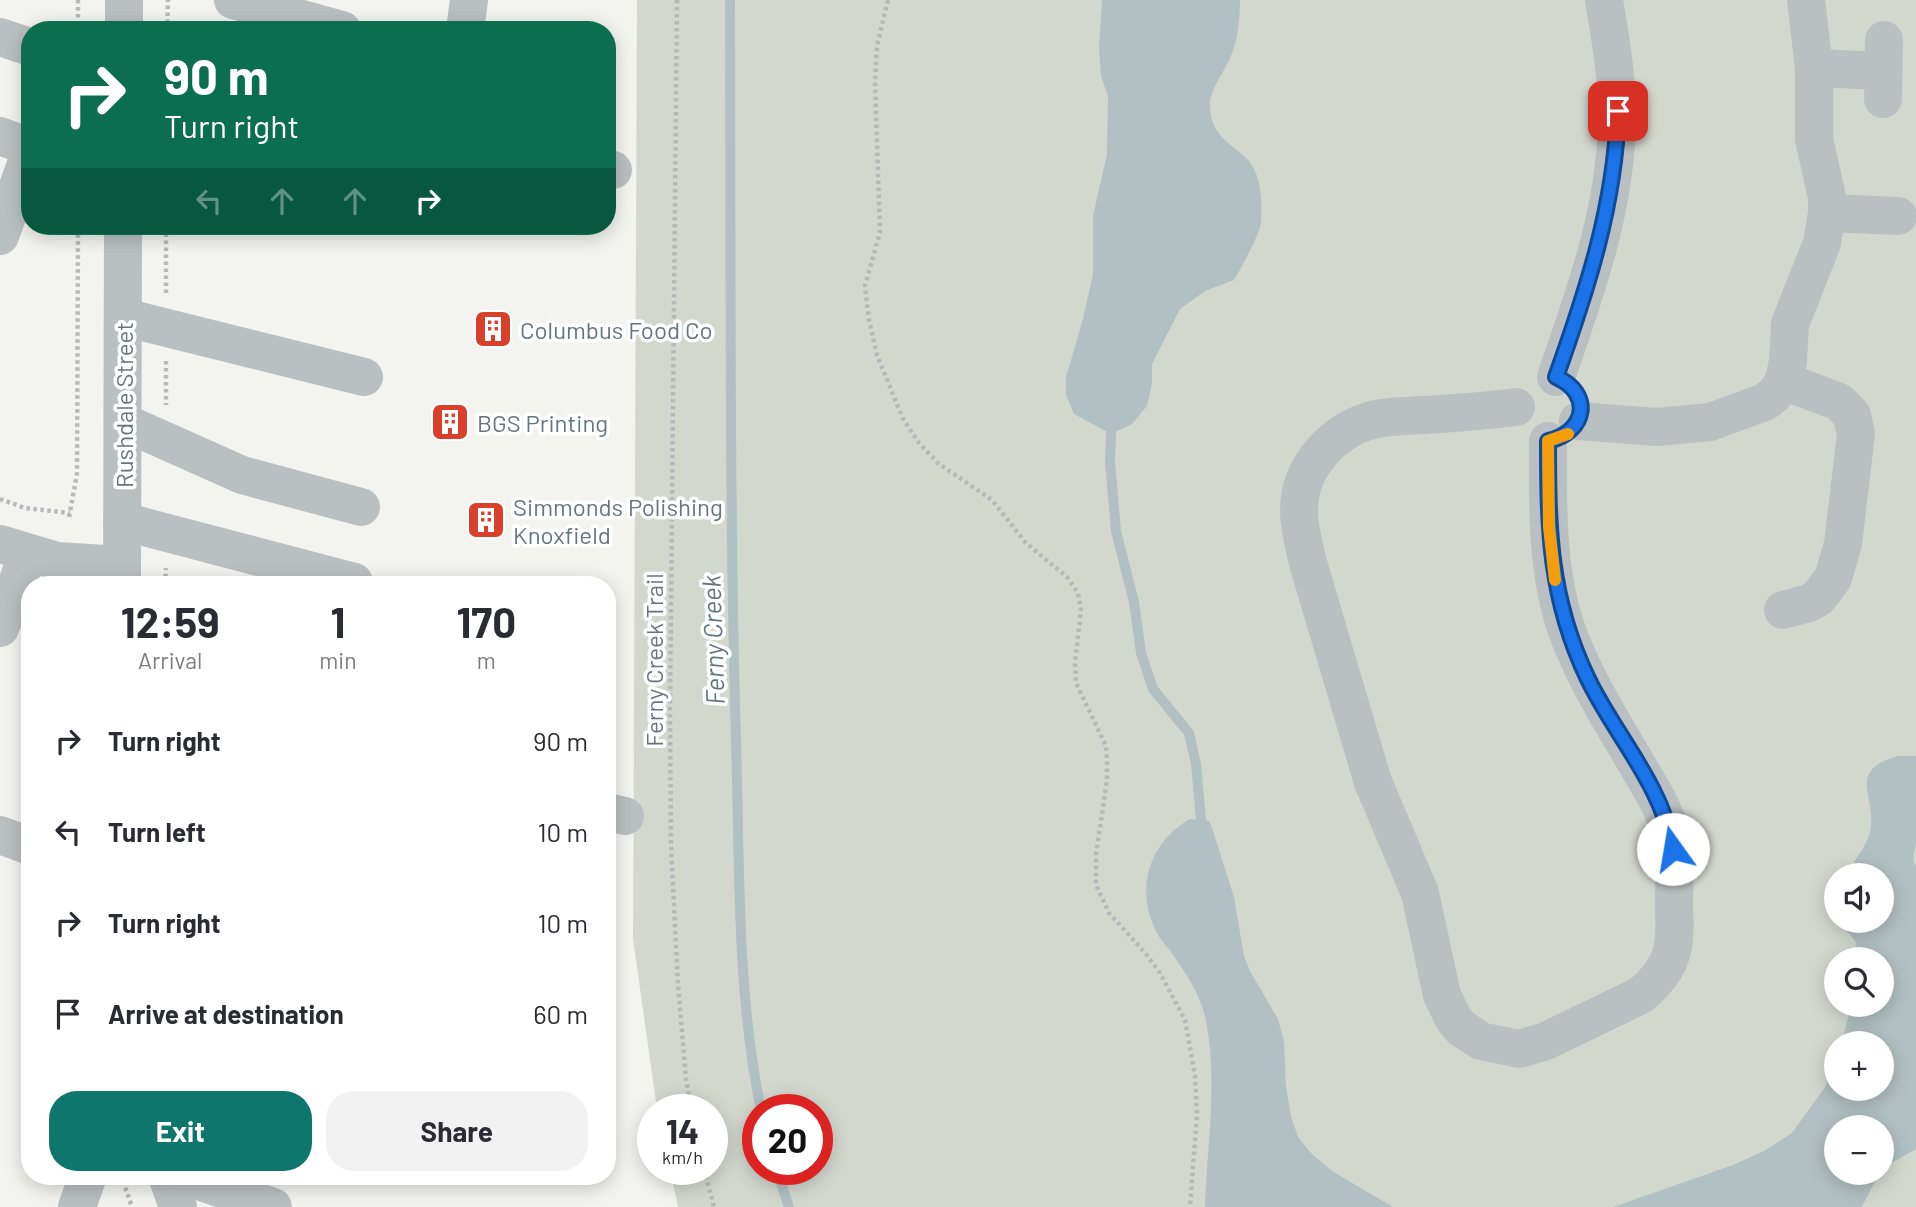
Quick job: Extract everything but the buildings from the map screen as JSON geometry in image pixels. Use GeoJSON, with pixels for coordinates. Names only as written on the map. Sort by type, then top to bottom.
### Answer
{"type":"FeatureCollection","features":[{"type":"Feature","properties":{"kind":"street"},"geometry":{"type":"LineString","coordinates":[[124,0],[124,21]]}},
{"type":"Feature","properties":{"kind":"street"},"geometry":{"type":"LineString","coordinates":[[233,0],[309,21]]}},
{"type":"Feature","properties":{"kind":"street"},"geometry":{"type":"LineString","coordinates":[[466,21],[469,0]]}},
{"type":"Feature","properties":{"kind":"street"},"geometry":{"type":"LineString","coordinates":[[1556,377],[1590,274],[1612,185],[1617,142],[1616,82],[1604,0]]}},
{"type":"Feature","properties":{"kind":"street"},"geometry":{"type":"LineString","coordinates":[[1517,407],[1384,418],[1358,425],[1334,439],[1315,460],[1302,488],[1299,507],[1301,535],[1308,563],[1373,782],[1420,893],[1446,1006],[1461,1028],[1480,1041],[1519,1049],[1533,1047],[1641,995],[1669,965],[1674,952],[1675,932],[1673,849],[1665,816],[1589,680],[1559,605],[1549,527],[1563,431],[1579,399],[1566,381],[1547,376],[1529,382],[1522,389],[1517,407],[1522,427],[1530,435],[1563,431],[1710,422],[1765,402],[1775,394],[1784,381],[1790,324],[1822,243],[1827,213],[1827,197],[1814,139],[1814,68],[1806,0]]}},
{"type":"Feature","properties":{"kind":"street"},"geometry":{"type":"LineString","coordinates":[[0,37],[21,44]]}},
{"type":"Feature","properties":{"kind":"street"},"geometry":{"type":"LineString","coordinates":[[1814,68],[1883,70]]}},
{"type":"Feature","properties":{"kind":"street"},"geometry":{"type":"LineString","coordinates":[[0,136],[21,144]]}},
{"type":"Feature","properties":{"kind":"street"},"geometry":{"type":"LineString","coordinates":[[0,236],[21,178]]}},
{"type":"Feature","properties":{"kind":"street"},"geometry":{"type":"LineString","coordinates":[[1827,213],[1898,216]]}},
{"type":"Feature","properties":{"kind":"street","name":"Rushdale Street"},"geometry":{"type":"LineString","coordinates":[[122,575],[124,235]]}},
{"type":"Feature","properties":{"kind":"street"},"geometry":{"type":"LineString","coordinates":[[123,317],[364,377]]}},
{"type":"Feature","properties":{"kind":"street"},"geometry":{"type":"LineString","coordinates":[[1783,610],[1818,598],[1833,578],[1843,544],[1856,434],[1852,415],[1839,402],[1784,381]]}},
{"type":"Feature","properties":{"kind":"street"},"geometry":{"type":"LineString","coordinates":[[123,422],[242,475],[361,507]]}},
{"type":"Feature","properties":{"kind":"street"},"geometry":{"type":"LineString","coordinates":[[122,521],[331,576]]}},
{"type":"Feature","properties":{"kind":"street"},"geometry":{"type":"LineString","coordinates":[[0,628],[14,549],[122,575]]}},
{"type":"Feature","properties":{"kind":"street"},"geometry":{"type":"LineString","coordinates":[[0,835],[21,843]]}},
{"type":"Feature","properties":{"kind":"street"},"geometry":{"type":"LineString","coordinates":[[77,1207],[85,1185]]}},
{"type":"Feature","properties":{"kind":"street"},"geometry":{"type":"LineString","coordinates":[[170,1185],[177,1207]]}},
{"type":"Feature","properties":{"kind":"street"},"geometry":{"type":"LineString","coordinates":[[211,1185],[273,1207]]}},
{"type":"Feature","properties":{"kind":"path"},"geometry":{"type":"LineString","coordinates":[[78,0],[78,21]]}},
{"type":"Feature","properties":{"kind":"path"},"geometry":{"type":"LineString","coordinates":[[167,21],[168,0]]}},
{"type":"Feature","properties":{"kind":"path","name":"Ferny Creek Trail"},"geometry":{"type":"LineString","coordinates":[[677,0],[671,846],[678,984],[689,1094]]}},
{"type":"Feature","properties":{"kind":"path"},"geometry":{"type":"LineString","coordinates":[[888,0],[877,46],[875,82],[880,232],[865,286],[877,355],[903,419],[919,443],[939,464],[992,500],[1026,543],[1067,577],[1078,593],[1081,610],[1075,663],[1076,683],[1106,747],[1107,763],[1096,854],[1096,885],[1109,912],[1160,973],[1185,1020],[1195,1075],[1197,1115],[1190,1207]]}},
{"type":"Feature","properties":{"kind":"path"},"geometry":{"type":"LineString","coordinates":[[0,499],[25,508],[69,515],[77,474],[78,235]]}},
{"type":"Feature","properties":{"kind":"path"},"geometry":{"type":"LineString","coordinates":[[125,1185],[132,1207]]}},
{"type":"Feature","properties":{"kind":"path"},"geometry":{"type":"LineString","coordinates":[[708,1185],[714,1207]]}},
{"type":"Feature","properties":{"kind":"shaded area"},"geometry":{"type":"Polygon","coordinates":[[[637,0],[1916,0],[1916,1207],[678,1207],[673,1185],[728,1185],[728,1094],[655,1094],[633,939],[637,0]]]}},
{"type":"Feature","properties":{"kind":"shaded area"},"geometry":{"type":"Polygon","coordinates":[[[1102,0],[1240,0],[1235,44],[1210,100],[1211,116],[1213,124],[1226,141],[1251,163],[1260,187],[1261,205],[1261,222],[1257,234],[1234,280],[1205,291],[1180,309],[1152,364],[1152,384],[1147,406],[1132,424],[1111,434],[1074,414],[1066,395],[1066,377],[1093,274],[1093,216],[1107,154],[1108,96],[1101,76],[1099,48],[1102,0]]]}},
{"type":"Feature","properties":{"kind":"shaded area"},"geometry":{"type":"Polygon","coordinates":[[[1898,756],[1916,756],[1916,843],[1913,860],[1916,866],[1916,1149],[1894,1162],[1894,1115],[1824,1115],[1824,1185],[1873,1185],[1862,1207],[1613,1207],[1733,1165],[1764,1151],[1792,1133],[1824,1088],[1824,1101],[1894,1101],[1894,1031],[1845,1031],[1848,1017],[1894,1017],[1894,947],[1856,947],[1856,942],[1848,933],[1894,933],[1894,863],[1854,863],[1865,845],[1871,826],[1868,776],[1873,768],[1898,756]]]}},
{"type":"Feature","properties":{"kind":"shaded area"},"geometry":{"type":"Polygon","coordinates":[[[1190,819],[1209,821],[1234,897],[1244,956],[1278,1019],[1284,1041],[1286,1087],[1298,1137],[1311,1153],[1332,1171],[1393,1207],[1205,1207],[1211,1114],[1211,1068],[1206,1021],[1193,986],[1157,933],[1147,900],[1147,884],[1155,854],[1164,840],[1190,819]]]}},
{"type":"Feature","properties":{"kind":"waterway","name":"Ferny Creek"},"geometry":{"type":"LineString","coordinates":[[730,0],[731,464],[739,880],[747,1019],[758,1094]]}},
{"type":"Feature","properties":{"kind":"waterway"},"geometry":{"type":"LineString","coordinates":[[1111,434],[1110,462],[1116,531],[1134,602],[1141,653],[1153,689],[1189,733],[1196,764],[1201,820]]}},
{"type":"Feature","properties":{"kind":"waterway","name":"Ferny Creek"},"geometry":{"type":"LineString","coordinates":[[781,1185],[789,1207]]}},
{"type":"Feature","properties":{"kind":"slow traffic"},"geometry":{"type":"LineString","coordinates":[[1555,580],[1549,527],[1548,441],[1568,434]]}},
{"type":"Feature","properties":{"kind":"place","name":"Columbus Food Co"},"geometry":{"type":"Point","coordinates":[493,329]}},
{"type":"Feature","properties":{"kind":"place","name":"BGS Printing"},"geometry":{"type":"Point","coordinates":[450,422]}},
{"type":"Feature","properties":{"kind":"place","name":"Simmonds Polishing Knoxfield"},"geometry":{"type":"Point","coordinates":[486,520]}},
{"type":"Feature","properties":{"kind":"route"},"geometry":{"type":"LineString","coordinates":[[1618,111],[1612,185],[1604,220],[1578,314],[1556,377],[1566,381],[1574,389],[1581,410],[1578,421],[1567,434],[1548,441],[1549,527],[1559,605],[1572,643],[1598,697],[1658,801],[1665,816],[1673,849]]}}]}
